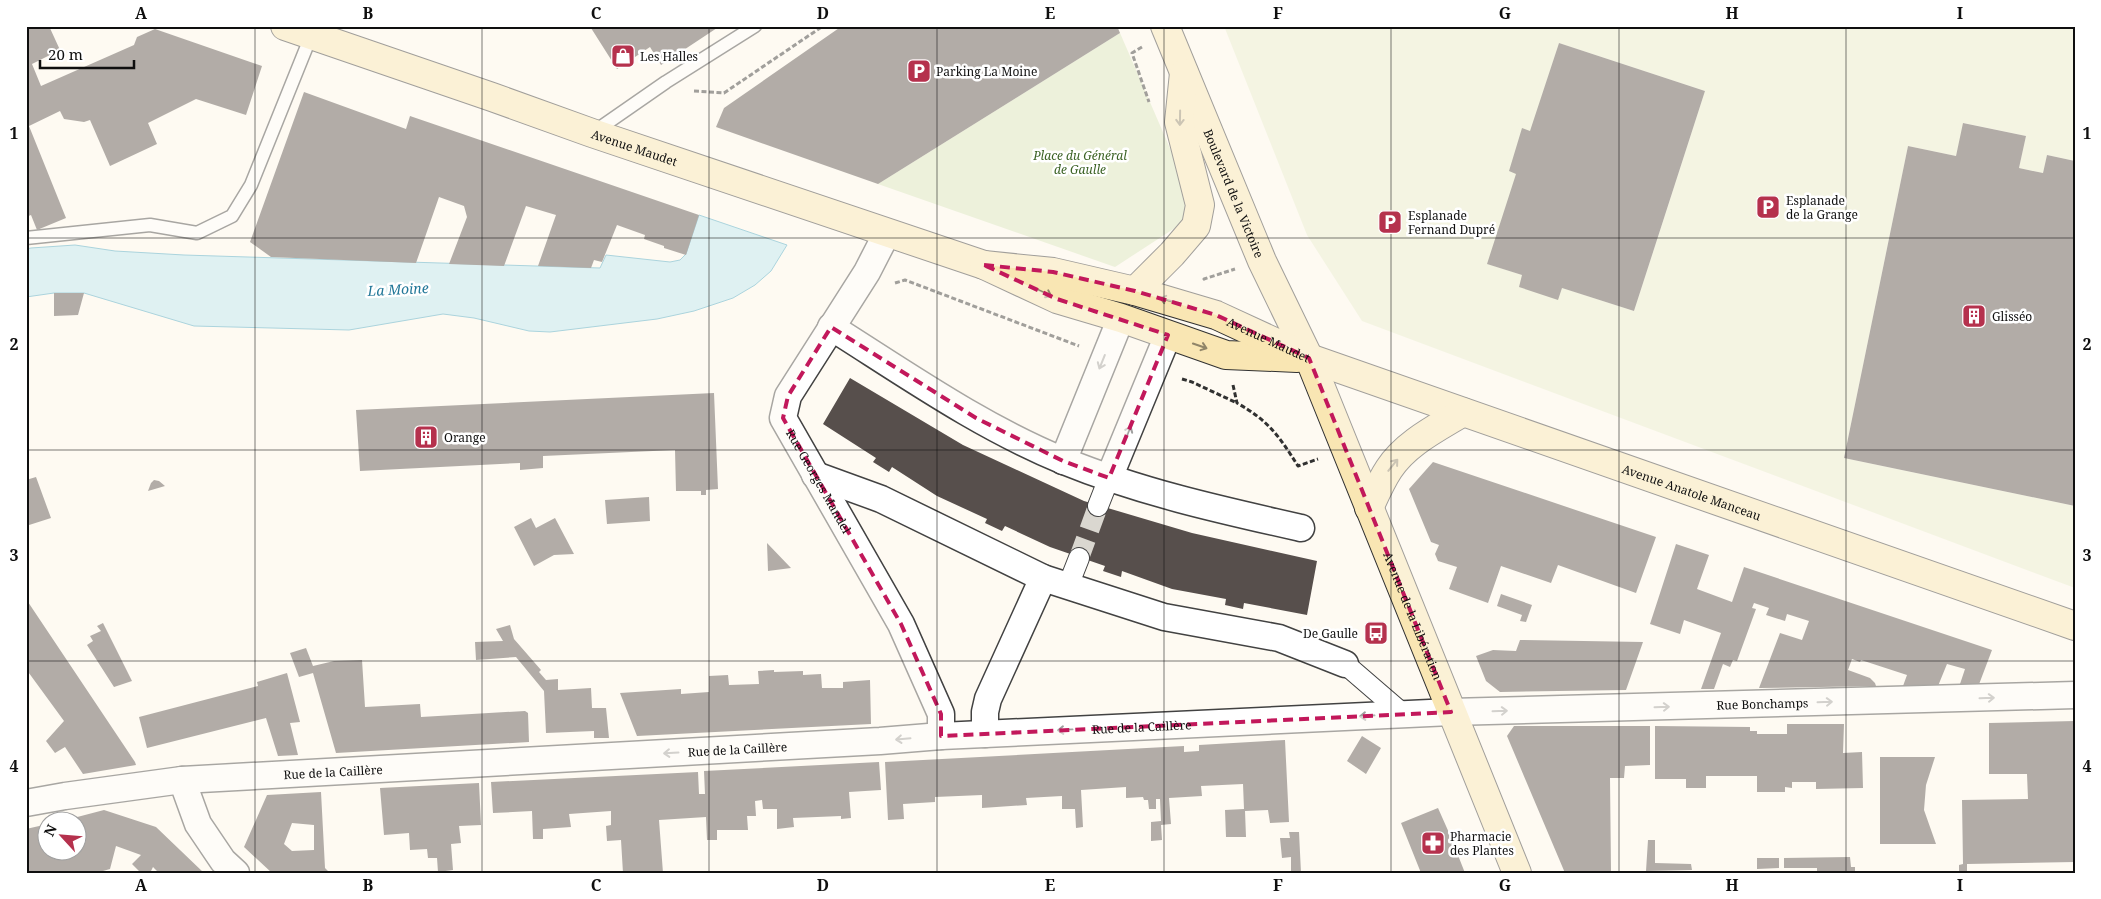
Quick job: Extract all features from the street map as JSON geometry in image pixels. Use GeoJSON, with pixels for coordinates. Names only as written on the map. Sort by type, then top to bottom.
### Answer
{"type":"FeatureCollection","features":[{"type":"Feature","properties":{"kind":"main road","name":"Avenue Maudet"},"geometry":{"type":"LineString","coordinates":[[285,26],[592,133],[984,265],[1057,299],[1121,318],[1226,355],[1309,358]]}},
{"type":"Feature","properties":{"kind":"main road","name":"Boulevard de la Victoire"},"geometry":{"type":"LineString","coordinates":[[1165,26],[1185,70],[1262,261],[1309,358]]}},
{"type":"Feature","properties":{"kind":"main road"},"geometry":{"type":"LineString","coordinates":[[1135,291],[1172,254],[1196,226],[1200,205],[1179,122],[1185,70]]}},
{"type":"Feature","properties":{"kind":"main road","name":"Avenue Maudet"},"geometry":{"type":"LineString","coordinates":[[984,265],[1053,272],[1135,291],[1216,314],[1309,358]]}},
{"type":"Feature","properties":{"kind":"main road","name":"Avenue Anatole Manceau"},"geometry":{"type":"LineString","coordinates":[[1309,358],[2075,626]]}},
{"type":"Feature","properties":{"kind":"main road","name":"Avenue de la Libération"},"geometry":{"type":"LineString","coordinates":[[1309,358],[1517,873]]}},
{"type":"Feature","properties":{"kind":"main road"},"geometry":{"type":"LineString","coordinates":[[1369,508],[1389,468],[1404,452],[1420,438],[1463,412]]}},
{"type":"Feature","properties":{"kind":"street","name":"Rue Georges Mandel"},"geometry":{"type":"LineString","coordinates":[[887,233],[867,272],[788,396],[783,418],[901,624],[941,714],[941,736]]}},
{"type":"Feature","properties":{"kind":"street"},"geometry":{"type":"LineString","coordinates":[[1063,461],[1121,318]]}},
{"type":"Feature","properties":{"kind":"street"},"geometry":{"type":"LineString","coordinates":[[831,328],[976,418],[1063,461],[1109,478],[1216,509],[1301,528]]}},
{"type":"Feature","properties":{"kind":"street"},"geometry":{"type":"LineString","coordinates":[[1098,506],[1168,335]]}},
{"type":"Feature","properties":{"kind":"street"},"geometry":{"type":"LineString","coordinates":[[815,476],[881,499],[1044,578],[1164,617],[1279,638],[1345,664],[1403,714]]}},
{"type":"Feature","properties":{"kind":"street"},"geometry":{"type":"LineString","coordinates":[[1068,586],[1079,558]]}},
{"type":"Feature","properties":{"kind":"street"},"geometry":{"type":"LineString","coordinates":[[984,734],[985,712],[988,699],[1044,578]]}},
{"type":"Feature","properties":{"kind":"street","name":"Rue Bonchamps"},"geometry":{"type":"LineString","coordinates":[[1451,712],[2075,695]]}},
{"type":"Feature","properties":{"kind":"street","name":"Rue de la Caillère"},"geometry":{"type":"LineString","coordinates":[[26,803],[182,780],[870,742],[941,736],[1451,712]]}},
{"type":"Feature","properties":{"kind":"street"},"geometry":{"type":"LineString","coordinates":[[182,780],[198,824],[223,861],[236,873]]}},
{"type":"Feature","properties":{"kind":"lane"},"geometry":{"type":"LineString","coordinates":[[592,133],[666,82],[755,26]]}},
{"type":"Feature","properties":{"kind":"lane"},"geometry":{"type":"LineString","coordinates":[[26,238],[150,225],[197,233],[232,216],[251,186],[311,36]]}},
{"type":"Feature","properties":{"kind":"path"},"geometry":{"type":"LineString","coordinates":[[688,90],[724,93],[823,26]]}},
{"type":"Feature","properties":{"kind":"path"},"geometry":{"type":"LineString","coordinates":[[867,272],[892,283],[906,280],[1104,356]]}},
{"type":"Feature","properties":{"kind":"path"},"geometry":{"type":"LineString","coordinates":[[1152,372],[1192,382],[1237,404]]}},
{"type":"Feature","properties":{"kind":"highlighted area"},"geometry":{"type":"Polygon","coordinates":[[[984,265],[1053,272],[1135,291],[1216,315],[1309,358],[1451,712],[941,736],[941,714],[901,624],[783,418],[788,396],[831,327],[976,418],[1063,461],[1109,478],[1168,335],[1057,299],[984,265]]]}},
{"type":"Feature","properties":{"kind":"green space"},"geometry":{"type":"Polygon","coordinates":[[[1224,26],[2075,26],[2075,161],[2047,155],[2043,173],[2019,168],[2026,136],[1964,123],[1956,156],[1908,146],[1844,458],[2075,506],[2075,588],[1362,321],[1307,235],[1224,26]],[[1559,43],[1488,264],[1634,311],[1705,91],[1559,43]]]}},
{"type":"Feature","properties":{"kind":"green space","name":"Place du Général de Gaulle"},"geometry":{"type":"Polygon","coordinates":[[[1120,33],[1198,213],[1115,267],[878,184],[1120,33]]]}},
{"type":"Feature","properties":{"kind":"water","name":"La Moine"},"geometry":{"type":"Polygon","coordinates":[[[699,215],[787,245],[771,271],[755,285],[733,298],[694,311],[657,319],[550,332],[529,331],[474,318],[443,314],[349,330],[194,326],[84,293],[54,293],[26,297],[26,249],[31,248],[75,245],[115,251],[184,255],[600,268],[606,255],[670,262],[680,260],[686,254],[699,215]]]}},
{"type":"Feature","properties":{"kind":"building"},"geometry":{"type":"Polygon","coordinates":[[[26,26],[49,26],[60,50],[32,64],[41,86],[134,45],[137,37],[155,29],[262,66],[246,115],[196,99],[148,123],[157,144],[110,166],[90,120],[84,122],[64,119],[60,111],[29,126],[66,218],[37,230],[31,215],[26,217],[26,26]]]}},
{"type":"Feature","properties":{"kind":"building","name":"Les Halles"},"geometry":{"type":"Polygon","coordinates":[[[594,26],[720,26],[661,65],[650,47],[617,69],[591,28],[594,26]]]}},
{"type":"Feature","properties":{"kind":"building","name":"Parking La Moine"},"geometry":{"type":"Polygon","coordinates":[[[842,26],[1117,26],[1120,33],[878,184],[716,127],[724,108],[842,26]]]}},
{"type":"Feature","properties":{"kind":"building"},"geometry":{"type":"Polygon","coordinates":[[[1559,43],[1705,91],[1634,311],[1562,288],[1558,300],[1519,287],[1522,275],[1487,264],[1516,174],[1509,171],[1522,128],[1530,131],[1559,43]]]}},
{"type":"Feature","properties":{"kind":"building"},"geometry":{"type":"Polygon","coordinates":[[[304,92],[406,129],[410,116],[699,215],[686,255],[664,248],[664,246],[644,239],[645,235],[617,225],[602,262],[594,260],[591,268],[538,266],[556,215],[526,206],[504,266],[449,264],[467,217],[464,206],[439,197],[416,263],[271,257],[250,242],[304,92]]]}},
{"type":"Feature","properties":{"kind":"building","name":"Glisséo"},"geometry":{"type":"Polygon","coordinates":[[[1963,123],[2026,136],[2019,168],[2043,173],[2047,155],[2075,161],[2075,506],[1844,458],[1908,146],[1956,156],[1963,123]]]}},
{"type":"Feature","properties":{"kind":"building"},"geometry":{"type":"Polygon","coordinates":[[[54,293],[84,293],[78,315],[54,316],[54,293]]]}},
{"type":"Feature","properties":{"kind":"building"},"geometry":{"type":"Polygon","coordinates":[[[850,378],[963,445],[1084,501],[1192,533],[1317,561],[1307,615],[1244,603],[1243,609],[1225,605],[1226,599],[1172,589],[1122,571],[1121,577],[1103,571],[1105,566],[1050,547],[1005,526],[1002,531],[985,523],[987,519],[937,496],[892,467],[889,472],[873,462],[876,458],[823,424],[850,378]]]}},
{"type":"Feature","properties":{"kind":"building"},"geometry":{"type":"Polygon","coordinates":[[[714,393],[718,489],[706,490],[706,495],[701,495],[701,491],[676,491],[675,450],[543,456],[543,468],[520,470],[520,463],[360,471],[356,410],[714,393]]]}},
{"type":"Feature","properties":{"kind":"building"},"geometry":{"type":"Polygon","coordinates":[[[1433,462],[1656,537],[1636,593],[1558,565],[1551,583],[1501,566],[1488,603],[1449,589],[1457,567],[1438,561],[1435,554],[1439,545],[1431,542],[1409,489],[1433,462]]]}},
{"type":"Feature","properties":{"kind":"building"},"geometry":{"type":"Polygon","coordinates":[[[36,477],[51,518],[26,526],[26,480],[36,477]]]}},
{"type":"Feature","properties":{"kind":"building"},"geometry":{"type":"Polygon","coordinates":[[[154,480],[159,481],[165,486],[148,491],[151,483],[154,480]]]}},
{"type":"Feature","properties":{"kind":"building"},"geometry":{"type":"Polygon","coordinates":[[[649,497],[650,521],[607,524],[605,500],[649,497]]]}},
{"type":"Feature","properties":{"kind":"building"},"geometry":{"type":"Polygon","coordinates":[[[531,518],[536,528],[555,518],[574,554],[554,555],[534,566],[514,527],[531,518]]]}},
{"type":"Feature","properties":{"kind":"building"},"geometry":{"type":"Polygon","coordinates":[[[767,543],[791,568],[768,571],[767,543]]]}},
{"type":"Feature","properties":{"kind":"building"},"geometry":{"type":"Polygon","coordinates":[[[1676,544],[1709,555],[1697,589],[1732,602],[1744,567],[1992,650],[1978,687],[1959,687],[1965,669],[1947,664],[1938,686],[1903,686],[1907,675],[1861,660],[1860,662],[1852,659],[1848,670],[1870,678],[1876,686],[1759,688],[1780,633],[1802,640],[1809,621],[1787,614],[1785,621],[1766,615],[1769,608],[1754,603],[1752,608],[1756,609],[1737,661],[1733,660],[1730,667],[1723,664],[1714,689],[1701,689],[1721,633],[1684,620],[1680,634],[1650,624],[1676,544]]]}},
{"type":"Feature","properties":{"kind":"building"},"geometry":{"type":"Polygon","coordinates":[[[1501,594],[1532,605],[1526,622],[1520,621],[1522,615],[1497,606],[1501,594]]]}},
{"type":"Feature","properties":{"kind":"building"},"geometry":{"type":"Polygon","coordinates":[[[26,599],[136,765],[83,774],[65,747],[55,753],[46,741],[64,721],[26,669],[26,599]]]}},
{"type":"Feature","properties":{"kind":"building"},"geometry":{"type":"Polygon","coordinates":[[[103,623],[132,681],[114,687],[87,645],[93,641],[90,636],[101,631],[97,626],[103,623]]]}},
{"type":"Feature","properties":{"kind":"building"},"geometry":{"type":"Polygon","coordinates":[[[510,625],[514,639],[541,670],[539,672],[546,680],[558,679],[558,690],[591,688],[592,708],[606,708],[609,738],[594,738],[594,731],[546,733],[544,691],[516,657],[476,660],[475,642],[503,641],[496,629],[510,625]]]}},
{"type":"Feature","properties":{"kind":"building"},"geometry":{"type":"Polygon","coordinates":[[[1520,640],[1643,642],[1626,690],[1500,692],[1486,681],[1476,656],[1493,650],[1516,651],[1520,640]]]}},
{"type":"Feature","properties":{"kind":"building"},"geometry":{"type":"Polygon","coordinates":[[[306,648],[313,666],[334,661],[362,660],[365,707],[420,704],[421,717],[525,711],[528,713],[529,742],[336,753],[313,673],[299,677],[290,653],[306,648]]]}},
{"type":"Feature","properties":{"kind":"building"},"geometry":{"type":"Polygon","coordinates":[[[774,670],[774,672],[803,671],[803,675],[821,674],[822,688],[843,688],[843,682],[870,680],[871,724],[637,736],[620,693],[681,689],[681,694],[709,692],[709,676],[728,675],[729,685],[759,684],[758,671],[774,670]]]}},
{"type":"Feature","properties":{"kind":"building"},"geometry":{"type":"Polygon","coordinates":[[[287,673],[300,722],[290,723],[298,755],[278,756],[266,718],[147,748],[139,717],[258,686],[257,682],[287,673]]]}},
{"type":"Feature","properties":{"kind":"building"},"geometry":{"type":"Polygon","coordinates":[[[2075,721],[2075,862],[1967,864],[1967,873],[1959,873],[1959,865],[1963,864],[1962,800],[2028,799],[2027,774],[1989,774],[1989,723],[2075,721]]]}},
{"type":"Feature","properties":{"kind":"building"},"geometry":{"type":"Polygon","coordinates":[[[1787,724],[1844,724],[1843,753],[1862,752],[1863,788],[1816,789],[1816,782],[1792,782],[1792,788],[1785,787],[1785,792],[1757,792],[1757,776],[1706,776],[1706,788],[1686,788],[1686,779],[1655,779],[1655,726],[1750,727],[1750,731],[1757,731],[1757,734],[1787,734],[1787,724]]]}},
{"type":"Feature","properties":{"kind":"building"},"geometry":{"type":"Polygon","coordinates":[[[1514,726],[1650,726],[1650,765],[1625,766],[1624,778],[1610,778],[1611,871],[1606,873],[1565,873],[1507,736],[1514,726]]]}},
{"type":"Feature","properties":{"kind":"building"},"geometry":{"type":"Polygon","coordinates":[[[1362,736],[1381,748],[1366,774],[1347,761],[1362,736]]]}},
{"type":"Feature","properties":{"kind":"building"},"geometry":{"type":"Polygon","coordinates":[[[1285,740],[1289,822],[1270,823],[1268,810],[1245,811],[1246,837],[1226,837],[1225,810],[1244,809],[1243,784],[1201,786],[1202,796],[1169,798],[1171,824],[1161,825],[1162,840],[1151,841],[1151,822],[1161,821],[1160,799],[1156,799],[1156,809],[1149,809],[1148,800],[1144,800],[1143,797],[1126,798],[1126,787],[1081,790],[1083,827],[1076,828],[1075,809],[1062,809],[1062,796],[1026,798],[1027,805],[982,808],[982,795],[935,797],[935,802],[903,804],[904,819],[888,820],[885,762],[1184,746],[1184,752],[1199,751],[1199,745],[1285,740]]]}},
{"type":"Feature","properties":{"kind":"building"},"geometry":{"type":"Polygon","coordinates":[[[1880,757],[1935,757],[1926,785],[1924,810],[1936,844],[1880,844],[1880,757]]]}},
{"type":"Feature","properties":{"kind":"building"},"geometry":{"type":"Polygon","coordinates":[[[879,762],[881,790],[849,792],[851,818],[841,819],[841,816],[793,818],[794,827],[777,829],[777,809],[763,809],[762,800],[755,801],[756,816],[747,816],[748,830],[717,830],[717,840],[707,840],[706,817],[659,820],[663,873],[623,873],[621,840],[607,841],[606,826],[611,825],[611,811],[569,814],[571,827],[543,829],[543,839],[533,839],[532,811],[493,813],[491,782],[698,772],[699,794],[705,794],[704,771],[879,762]]]}},
{"type":"Feature","properties":{"kind":"building"},"geometry":{"type":"Polygon","coordinates":[[[479,783],[481,825],[459,826],[461,843],[451,844],[453,870],[438,872],[437,858],[428,858],[427,849],[410,850],[409,833],[384,835],[380,788],[479,783]]]}},
{"type":"Feature","properties":{"kind":"building"},"geometry":{"type":"Polygon","coordinates":[[[321,792],[325,868],[330,873],[272,873],[244,847],[267,795],[321,792]],[[292,823],[284,844],[292,851],[314,850],[314,825],[292,823]]]}},
{"type":"Feature","properties":{"kind":"building"},"geometry":{"type":"Polygon","coordinates":[[[1438,808],[1465,873],[1421,873],[1401,823],[1438,808]]]}},
{"type":"Feature","properties":{"kind":"building"},"geometry":{"type":"Polygon","coordinates":[[[104,810],[156,827],[204,873],[159,873],[153,867],[150,873],[141,873],[132,864],[141,855],[116,846],[110,869],[96,873],[26,873],[26,829],[38,826],[38,862],[88,862],[88,814],[104,810]]]}},
{"type":"Feature","properties":{"kind":"building"},"geometry":{"type":"Polygon","coordinates":[[[1289,832],[1299,832],[1301,873],[1291,873],[1291,857],[1282,858],[1280,838],[1290,838],[1289,832]]]}},
{"type":"Feature","properties":{"kind":"building"},"geometry":{"type":"Polygon","coordinates":[[[1648,840],[1655,840],[1655,863],[1691,864],[1692,870],[1646,871],[1648,840]]]}},
{"type":"Feature","properties":{"kind":"building"},"geometry":{"type":"Polygon","coordinates":[[[1850,857],[1851,867],[1855,867],[1855,873],[1817,873],[1817,868],[1784,868],[1784,858],[1850,857]]]}},
{"type":"Feature","properties":{"kind":"building"},"geometry":{"type":"Polygon","coordinates":[[[1757,858],[1779,858],[1779,868],[1757,869],[1757,858]]]}},
{"type":"Feature","properties":{"kind":"tunnel"},"geometry":{"type":"LineString","coordinates":[[1079,558],[1098,506]]}},
{"type":"Feature","properties":{"kind":"place","name":"Les Halles"},"geometry":{"type":"Point","coordinates":[623,56]}},
{"type":"Feature","properties":{"kind":"place","name":"Parking La Moine"},"geometry":{"type":"Point","coordinates":[919,71]}},
{"type":"Feature","properties":{"kind":"place","name":"Esplanade de la Grange"},"geometry":{"type":"Point","coordinates":[1768,207]}},
{"type":"Feature","properties":{"kind":"place","name":"Esplanade Fernand Dupré"},"geometry":{"type":"Point","coordinates":[1390,222]}},
{"type":"Feature","properties":{"kind":"place","name":"Glisséo"},"geometry":{"type":"Point","coordinates":[1974,316]}},
{"type":"Feature","properties":{"kind":"place","name":"Orange"},"geometry":{"type":"Point","coordinates":[426,437]}},
{"type":"Feature","properties":{"kind":"place","name":"De Gaulle"},"geometry":{"type":"Point","coordinates":[1376,633]}},
{"type":"Feature","properties":{"kind":"place","name":"Pharmacie des Plantes"},"geometry":{"type":"Point","coordinates":[1433,843]}}]}
